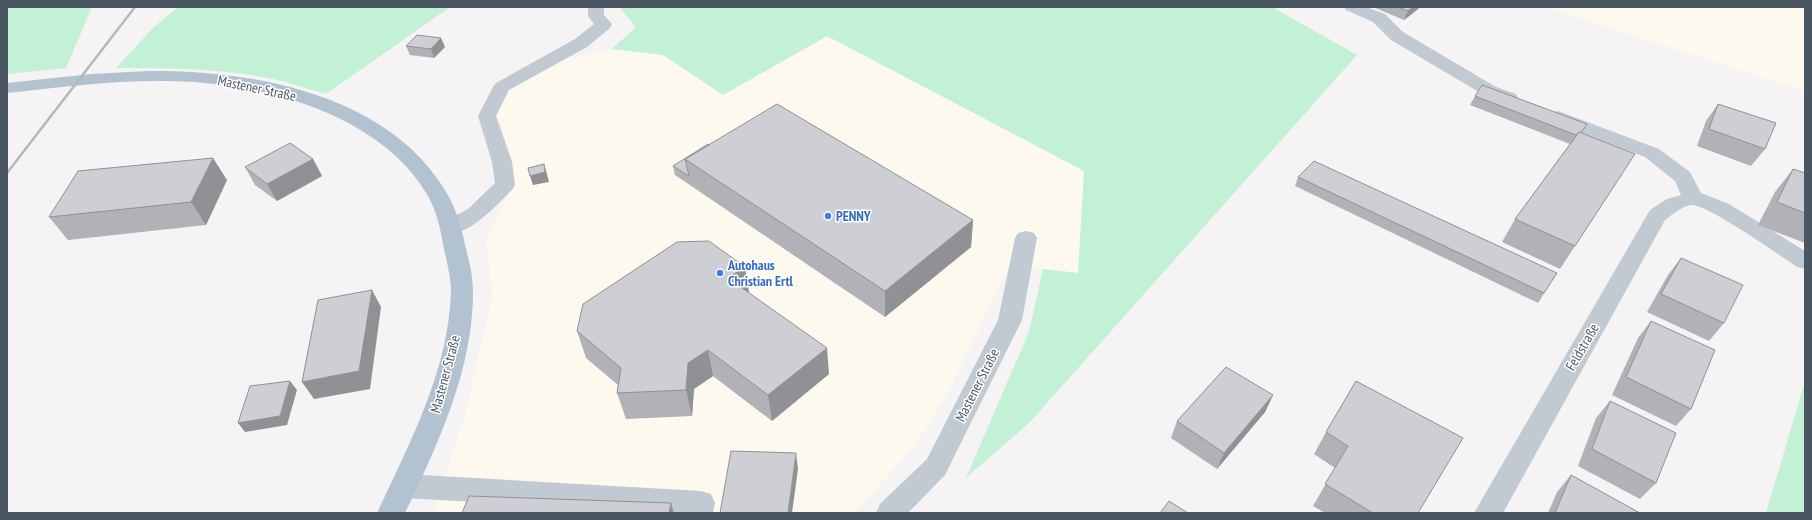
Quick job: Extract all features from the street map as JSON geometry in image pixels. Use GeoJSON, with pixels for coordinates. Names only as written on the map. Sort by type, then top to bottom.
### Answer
{"type":"FeatureCollection","features":[{"type":"Feature","properties":{"kind":"main road","name":"Mastener Straße"},"geometry":{"type":"LineString","coordinates":[[7,88],[128,78],[202,78],[232,80],[292,95],[327,107],[360,122],[392,142],[418,167],[436,192],[451,227],[462,290],[455,347],[440,402],[391,513]]}},
{"type":"Feature","properties":{"kind":"street"},"geometry":{"type":"LineString","coordinates":[[451,227],[475,214],[505,185],[502,162],[487,116],[502,88],[581,43],[604,24],[596,16],[596,7]]}},
{"type":"Feature","properties":{"kind":"street"},"geometry":{"type":"LineString","coordinates":[[1352,7],[1379,18],[1397,36],[1490,91],[1652,153],[1683,178],[1693,198],[1722,209],[1805,261]]}},
{"type":"Feature","properties":{"kind":"street","name":"Feldstraße"},"geometry":{"type":"LineString","coordinates":[[1488,513],[1657,215],[1674,204],[1693,198]]}},
{"type":"Feature","properties":{"kind":"street","name":"Mastener Straße"},"geometry":{"type":"LineString","coordinates":[[890,513],[936,467],[1010,320],[1026,238]]}},
{"type":"Feature","properties":{"kind":"street"},"geometry":{"type":"LineString","coordinates":[[404,486],[470,502],[702,503],[699,513]]}},
{"type":"Feature","properties":{"kind":"shaded area"},"geometry":{"type":"Polygon","coordinates":[[[1545,7],[1805,7],[1805,91],[1545,7]]]}},
{"type":"Feature","properties":{"kind":"shaded area"},"geometry":{"type":"Polygon","coordinates":[[[827,36],[1084,171],[1078,273],[1010,265],[945,398],[914,447],[854,513],[434,513],[464,417],[493,297],[486,241],[510,189],[514,168],[502,128],[496,115],[510,88],[557,61],[612,49],[663,55],[723,95],[827,36]]]}},
{"type":"Feature","properties":{"kind":"green space"},"geometry":{"type":"Polygon","coordinates":[[[7,7],[92,7],[66,68],[7,74],[7,7]]]}},
{"type":"Feature","properties":{"kind":"green space"},"geometry":{"type":"Polygon","coordinates":[[[178,7],[450,7],[326,94],[293,84],[253,75],[175,69],[116,68],[154,27],[178,7]]]}},
{"type":"Feature","properties":{"kind":"green space"},"geometry":{"type":"Polygon","coordinates":[[[619,7],[1272,7],[1357,55],[1030,422],[966,478],[1029,332],[1043,269],[1078,273],[1084,171],[827,36],[723,95],[663,55],[612,49],[636,27],[619,7]]]}},
{"type":"Feature","properties":{"kind":"green space"},"geometry":{"type":"Polygon","coordinates":[[[1805,381],[1805,513],[1766,513],[1805,381]]]}},
{"type":"Feature","properties":{"kind":"building"},"geometry":{"type":"Polygon","coordinates":[[[1398,7],[1413,7],[1408,11],[1398,7]]]}},
{"type":"Feature","properties":{"kind":"building"},"geometry":{"type":"Polygon","coordinates":[[[417,35],[441,38],[431,49],[406,46],[417,35]]]}},
{"type":"Feature","properties":{"kind":"building"},"geometry":{"type":"Polygon","coordinates":[[[1482,85],[1587,124],[1581,133],[1579,132],[1576,135],[1475,96],[1482,85]]]}},
{"type":"Feature","properties":{"kind":"building","name":"PENNY"},"geometry":{"type":"Polygon","coordinates":[[[777,104],[973,220],[885,291],[685,159],[777,104]]]}},
{"type":"Feature","properties":{"kind":"building"},"geometry":{"type":"Polygon","coordinates":[[[1718,104],[1776,123],[1765,149],[1709,129],[1718,104]]]}},
{"type":"Feature","properties":{"kind":"building"},"geometry":{"type":"Polygon","coordinates":[[[1579,132],[1635,154],[1575,246],[1515,219],[1579,132]]]}},
{"type":"Feature","properties":{"kind":"building"},"geometry":{"type":"Polygon","coordinates":[[[290,143],[313,159],[267,184],[245,167],[290,143]]]}},
{"type":"Feature","properties":{"kind":"building"},"geometry":{"type":"Polygon","coordinates":[[[708,144],[709,145],[685,159],[689,176],[673,166],[708,144]]]}},
{"type":"Feature","properties":{"kind":"building"},"geometry":{"type":"Polygon","coordinates":[[[213,158],[191,202],[49,217],[78,171],[213,158]]]}},
{"type":"Feature","properties":{"kind":"building"},"geometry":{"type":"Polygon","coordinates":[[[1314,161],[1557,273],[1544,293],[1298,177],[1314,161]]]}},
{"type":"Feature","properties":{"kind":"building"},"geometry":{"type":"Polygon","coordinates":[[[544,164],[545,172],[530,176],[528,168],[544,164]]]}},
{"type":"Feature","properties":{"kind":"building"},"geometry":{"type":"Polygon","coordinates":[[[1793,169],[1805,173],[1805,213],[1777,202],[1793,169]]]}},
{"type":"Feature","properties":{"kind":"building"},"geometry":{"type":"Polygon","coordinates":[[[709,241],[745,267],[728,278],[827,348],[768,395],[708,350],[688,363],[686,390],[617,393],[621,368],[577,331],[583,304],[677,242],[709,241]]]}},
{"type":"Feature","properties":{"kind":"building"},"geometry":{"type":"Polygon","coordinates":[[[1681,258],[1743,285],[1724,323],[1661,294],[1681,258]]]}},
{"type":"Feature","properties":{"kind":"building"},"geometry":{"type":"Polygon","coordinates":[[[372,290],[359,371],[302,382],[318,300],[372,290]]]}},
{"type":"Feature","properties":{"kind":"building"},"geometry":{"type":"Polygon","coordinates":[[[1651,321],[1715,350],[1691,409],[1626,377],[1651,321]]]}},
{"type":"Feature","properties":{"kind":"building"},"geometry":{"type":"Polygon","coordinates":[[[1226,367],[1273,395],[1224,453],[1177,421],[1226,367]]]}},
{"type":"Feature","properties":{"kind":"building"},"geometry":{"type":"Polygon","coordinates":[[[290,381],[280,416],[238,423],[250,386],[290,381]]]}},
{"type":"Feature","properties":{"kind":"building"},"geometry":{"type":"Polygon","coordinates":[[[1356,381],[1463,438],[1418,513],[1373,513],[1325,484],[1348,446],[1326,432],[1356,381]]]}},
{"type":"Feature","properties":{"kind":"building"},"geometry":{"type":"Polygon","coordinates":[[[1610,401],[1676,433],[1656,483],[1592,449],[1610,401]]]}},
{"type":"Feature","properties":{"kind":"building"},"geometry":{"type":"Polygon","coordinates":[[[731,451],[796,453],[788,513],[720,513],[731,451]]]}},
{"type":"Feature","properties":{"kind":"building"},"geometry":{"type":"Polygon","coordinates":[[[1571,475],[1640,513],[1555,513],[1571,475]]]}},
{"type":"Feature","properties":{"kind":"building"},"geometry":{"type":"Polygon","coordinates":[[[469,496],[671,503],[669,513],[462,513],[469,496]]]}},
{"type":"Feature","properties":{"kind":"building"},"geometry":{"type":"Polygon","coordinates":[[[1169,501],[1188,513],[1160,513],[1169,501]]]}},
{"type":"Feature","properties":{"kind":"railway"},"geometry":{"type":"LineString","coordinates":[[7,173],[135,7]]}},
{"type":"Feature","properties":{"kind":"place","name":"PENNY"},"geometry":{"type":"Point","coordinates":[828,216]}},
{"type":"Feature","properties":{"kind":"place","name":"Autohaus Christian Ertl"},"geometry":{"type":"Point","coordinates":[720,273]}}]}
